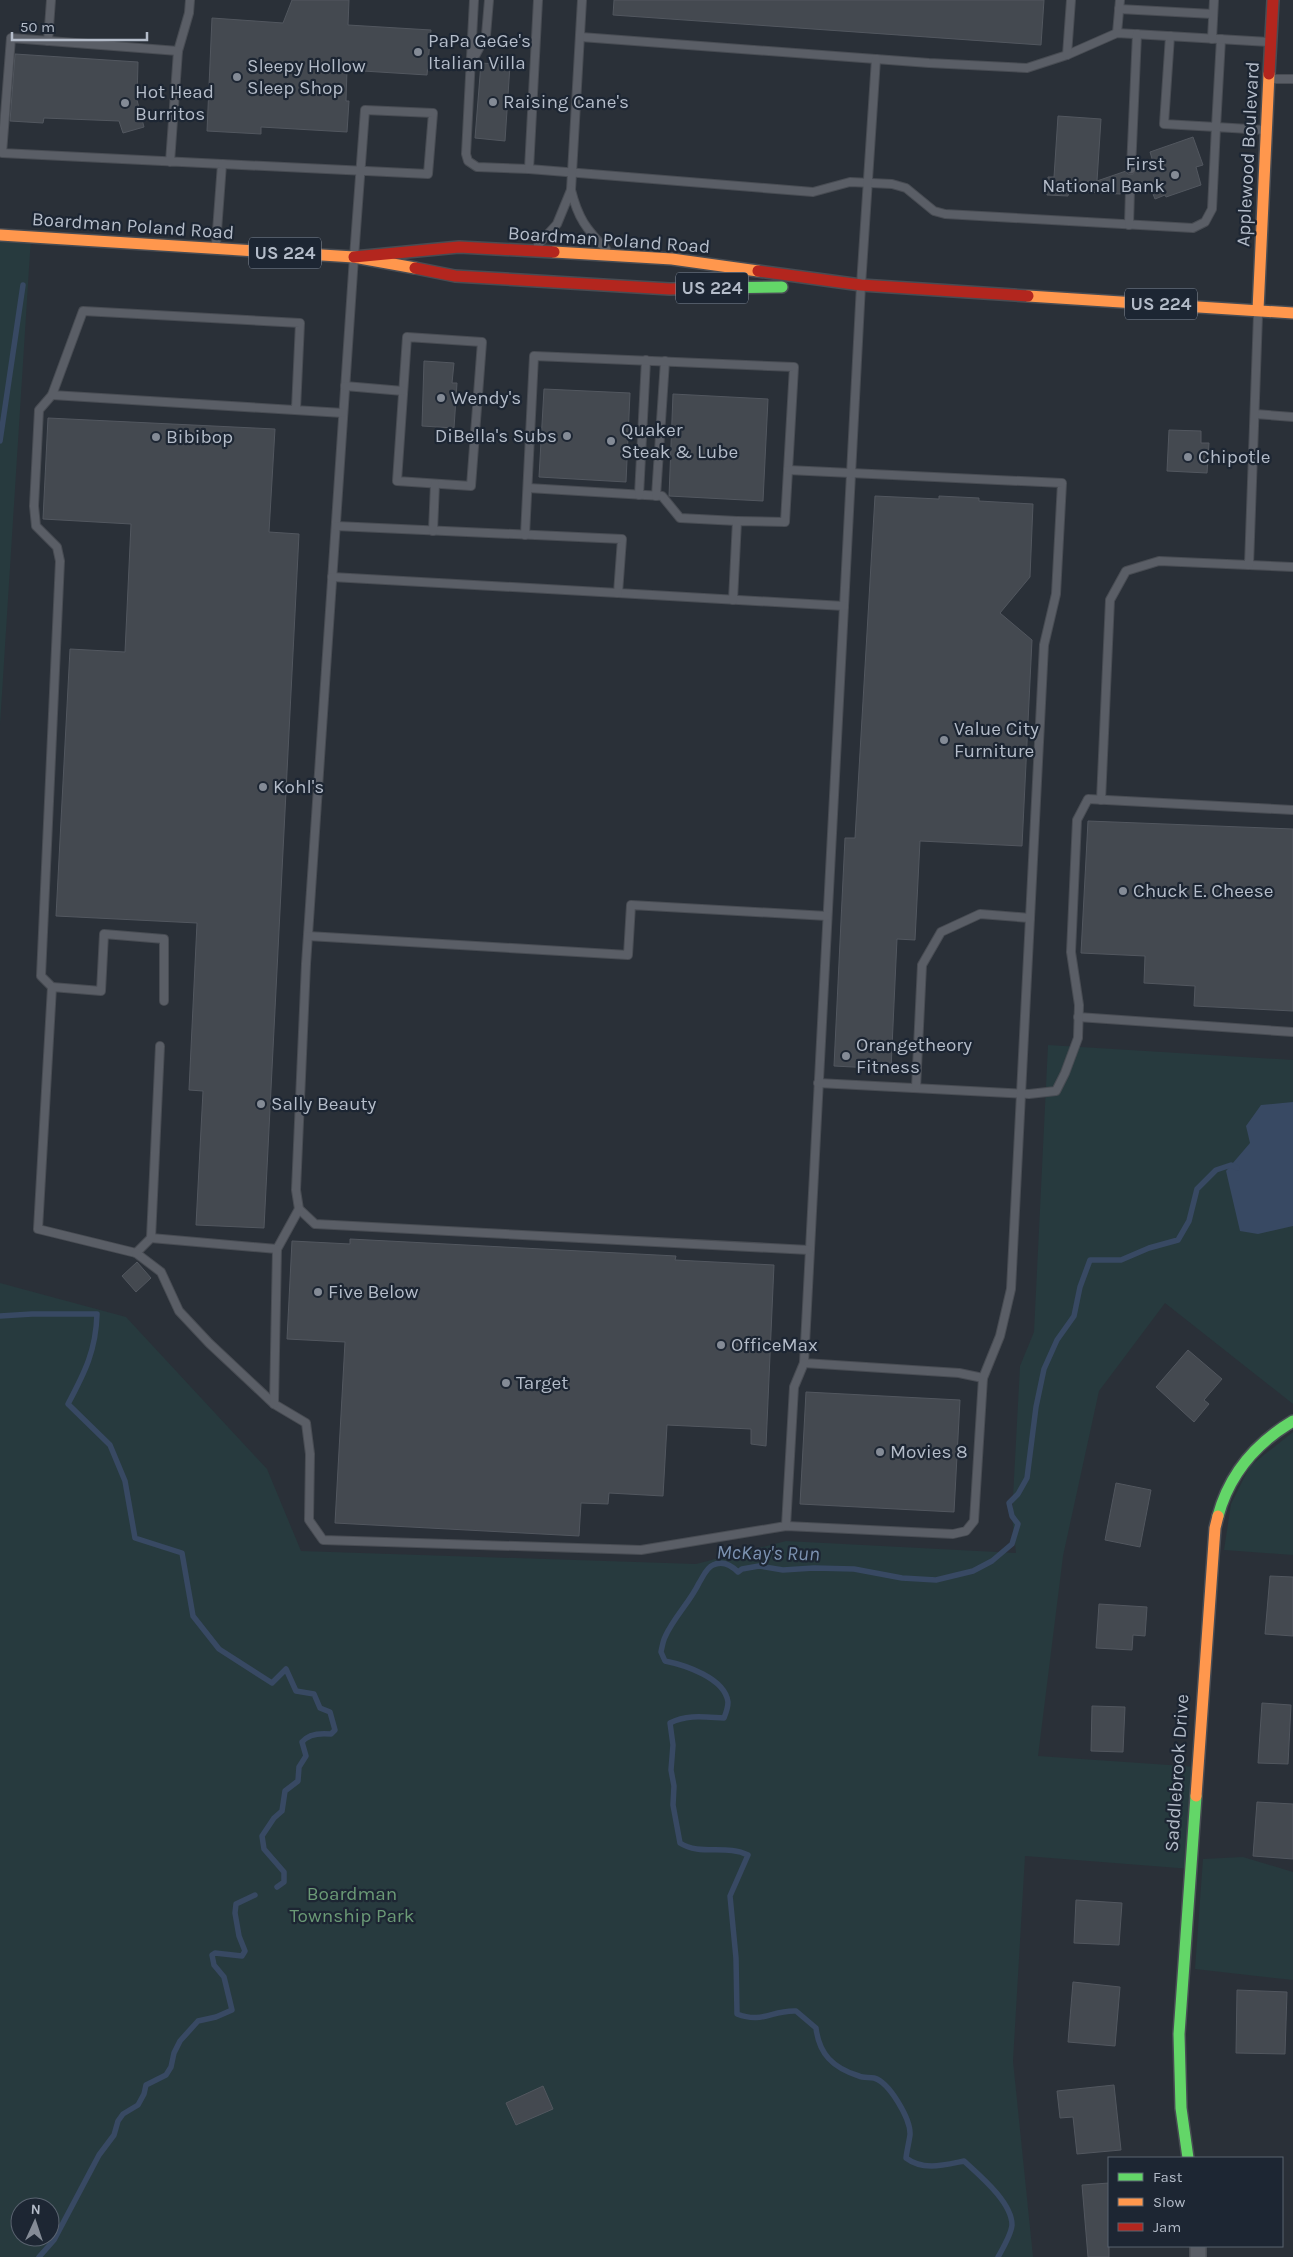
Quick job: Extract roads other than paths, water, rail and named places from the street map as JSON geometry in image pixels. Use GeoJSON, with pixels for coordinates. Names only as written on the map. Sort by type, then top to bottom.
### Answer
{"type":"FeatureCollection","features":[{"type":"Feature","properties":{"kind":"main road","name":"Applewood Boulevard"},"geometry":{"type":"LineString","coordinates":[[1258,310],[1273,0]]}},
{"type":"Feature","properties":{"kind":"main road","name":"Boardman Poland Road"},"geometry":{"type":"LineString","coordinates":[[0,236],[354,257],[455,276],[562,283],[670,288],[861,285]]}},
{"type":"Feature","properties":{"kind":"main road","name":"Boardman Poland Road"},"geometry":{"type":"LineString","coordinates":[[354,257],[459,247],[672,259],[861,285],[1293,312]]}},
{"type":"Feature","properties":{"kind":"main road","name":"Saddlebrook Drive"},"geometry":{"type":"LineString","coordinates":[[1188,2157],[1181,2108],[1179,2034],[1215,1528],[1225,1495],[1237,1472],[1265,1440],[1293,1421]]}},
{"type":"Feature","properties":{"kind":"lane"},"geometry":{"type":"LineString","coordinates":[[48,41],[52,0]]}},
{"type":"Feature","properties":{"kind":"lane"},"geometry":{"type":"LineString","coordinates":[[170,162],[178,51],[189,13],[190,0]]}},
{"type":"Feature","properties":{"kind":"lane"},"geometry":{"type":"LineString","coordinates":[[474,0],[466,154],[468,161],[477,166],[812,192],[850,182],[869,182],[906,188],[934,211],[945,214],[1129,225],[1192,228],[1205,222],[1212,209],[1221,39]]}},
{"type":"Feature","properties":{"kind":"lane"},"geometry":{"type":"LineString","coordinates":[[470,65],[486,35],[489,0]]}},
{"type":"Feature","properties":{"kind":"lane"},"geometry":{"type":"LineString","coordinates":[[529,169],[538,0]]}},
{"type":"Feature","properties":{"kind":"lane"},"geometry":{"type":"LineString","coordinates":[[532,251],[556,226],[564,212],[571,190],[582,0]]}},
{"type":"Feature","properties":{"kind":"lane"},"geometry":{"type":"LineString","coordinates":[[1067,54],[1071,0]]}},
{"type":"Feature","properties":{"kind":"lane"},"geometry":{"type":"LineString","coordinates":[[1130,0],[1130,9]]}},
{"type":"Feature","properties":{"kind":"lane"},"geometry":{"type":"LineString","coordinates":[[1212,39],[1214,0]]}},
{"type":"Feature","properties":{"kind":"lane"},"geometry":{"type":"LineString","coordinates":[[1117,33],[1119,4],[1130,9],[1213,14]]}},
{"type":"Feature","properties":{"kind":"lane"},"geometry":{"type":"LineString","coordinates":[[581,37],[1027,68],[1117,33],[1271,42]]}},
{"type":"Feature","properties":{"kind":"lane"},"geometry":{"type":"LineString","coordinates":[[1131,169],[1137,34]]}},
{"type":"Feature","properties":{"kind":"lane"},"geometry":{"type":"LineString","coordinates":[[1170,36],[1164,124],[1267,130]]}},
{"type":"Feature","properties":{"kind":"lane"},"geometry":{"type":"LineString","coordinates":[[178,51],[12,38],[2,153],[360,169],[428,174],[433,113],[365,110],[360,169],[343,412],[308,936],[296,1168],[296,1190],[299,1209],[277,1249],[274,1404]]}},
{"type":"Feature","properties":{"kind":"lane"},"geometry":{"type":"LineString","coordinates":[[786,1526],[794,1387],[804,1363],[861,285],[876,59]]}},
{"type":"Feature","properties":{"kind":"lane"},"geometry":{"type":"LineString","coordinates":[[1269,79],[1293,80]]}},
{"type":"Feature","properties":{"kind":"lane"},"geometry":{"type":"LineString","coordinates":[[215,249],[222,164]]}},
{"type":"Feature","properties":{"kind":"lane"},"geometry":{"type":"LineString","coordinates":[[571,190],[583,224],[613,256]]}},
{"type":"Feature","properties":{"kind":"lane"},"geometry":{"type":"LineString","coordinates":[[1129,225],[1130,190]]}},
{"type":"Feature","properties":{"kind":"lane"},"geometry":{"type":"LineString","coordinates":[[1249,565],[1258,310]]}},
{"type":"Feature","properties":{"kind":"lane"},"geometry":{"type":"LineString","coordinates":[[164,1001],[164,939],[104,934],[101,991],[52,987],[41,976],[60,561],[56,547],[36,526],[34,506],[39,410],[52,395],[83,311],[300,323],[296,410]]}},
{"type":"Feature","properties":{"kind":"lane"},"geometry":{"type":"LineString","coordinates":[[407,337],[482,342],[472,486],[397,481],[403,391],[407,337]]}},
{"type":"Feature","properties":{"kind":"lane"},"geometry":{"type":"LineString","coordinates":[[526,535],[528,488],[534,356],[794,367],[785,522],[680,518],[662,496],[528,488]]}},
{"type":"Feature","properties":{"kind":"lane"},"geometry":{"type":"LineString","coordinates":[[639,495],[646,360]]}},
{"type":"Feature","properties":{"kind":"lane"},"geometry":{"type":"LineString","coordinates":[[656,496],[665,361]]}},
{"type":"Feature","properties":{"kind":"lane"},"geometry":{"type":"LineString","coordinates":[[345,386],[403,391]]}},
{"type":"Feature","properties":{"kind":"lane"},"geometry":{"type":"LineString","coordinates":[[52,395],[343,412]]}},
{"type":"Feature","properties":{"kind":"lane"},"geometry":{"type":"LineString","coordinates":[[1255,414],[1293,416]]}},
{"type":"Feature","properties":{"kind":"lane"},"geometry":{"type":"LineString","coordinates":[[52,987],[38,1229],[136,1253],[160,1272],[179,1311],[208,1343],[274,1404],[306,1423],[310,1454],[309,1520],[323,1540],[641,1550],[786,1526],[953,1534],[966,1531],[974,1521],[984,1378],[1000,1336],[1011,1289],[1044,645],[1056,594],[1062,483],[788,470]]}},
{"type":"Feature","properties":{"kind":"lane"},"geometry":{"type":"LineString","coordinates":[[433,531],[435,484]]}},
{"type":"Feature","properties":{"kind":"lane"},"geometry":{"type":"LineString","coordinates":[[733,600],[737,521]]}},
{"type":"Feature","properties":{"kind":"lane"},"geometry":{"type":"LineString","coordinates":[[336,526],[622,539],[618,593]]}},
{"type":"Feature","properties":{"kind":"lane"},"geometry":{"type":"LineString","coordinates":[[1102,800],[1110,600],[1126,572],[1159,561],[1293,567]]}},
{"type":"Feature","properties":{"kind":"lane"},"geometry":{"type":"LineString","coordinates":[[332,576],[844,606]]}},
{"type":"Feature","properties":{"kind":"lane"},"geometry":{"type":"LineString","coordinates":[[818,1083],[1021,1093],[1056,1091],[1065,1074],[1078,1038],[1078,1017],[1071,952],[1077,820],[1088,799],[1293,810]]}},
{"type":"Feature","properties":{"kind":"lane"},"geometry":{"type":"LineString","coordinates":[[308,936],[628,954],[631,905],[827,916]]}},
{"type":"Feature","properties":{"kind":"lane"},"geometry":{"type":"LineString","coordinates":[[916,1088],[922,965],[941,932],[980,914],[1030,918]]}},
{"type":"Feature","properties":{"kind":"lane"},"geometry":{"type":"LineString","coordinates":[[1078,1017],[1293,1032]]}},
{"type":"Feature","properties":{"kind":"lane"},"geometry":{"type":"LineString","coordinates":[[136,1253],[151,1238],[160,1046]]}},
{"type":"Feature","properties":{"kind":"lane"},"geometry":{"type":"LineString","coordinates":[[299,1209],[315,1224],[809,1250]]}},
{"type":"Feature","properties":{"kind":"lane"},"geometry":{"type":"LineString","coordinates":[[151,1238],[277,1249]]}},
{"type":"Feature","properties":{"kind":"lane"},"geometry":{"type":"LineString","coordinates":[[804,1363],[959,1373],[984,1378]]}},
{"type":"Feature","properties":{"kind":"water"},"geometry":{"type":"Polygon","coordinates":[[[1293,1102],[1293,1226],[1258,1234],[1240,1231],[1226,1171],[1250,1143],[1246,1126],[1261,1105],[1293,1102]]]}},
{"type":"Feature","properties":{"kind":"waterway"},"geometry":{"type":"LineString","coordinates":[[0,441],[23,285]]}},
{"type":"Feature","properties":{"kind":"waterway","name":"McKay's Run"},"geometry":{"type":"LineString","coordinates":[[998,2257],[1012,2225],[1007,2207],[986,2181],[964,2161],[927,2166],[919,2165],[906,2158],[910,2135],[907,2120],[898,2102],[886,2086],[874,2078],[861,2077],[835,2064],[824,2053],[816,2028],[796,2011],[780,2012],[754,2018],[737,2014],[736,1958],[730,1896],[748,1855],[731,1850],[696,1849],[680,1843],[673,1805],[674,1786],[671,1770],[673,1745],[670,1723],[690,1717],[724,1718],[728,1702],[720,1686],[703,1674],[665,1661],[661,1652],[662,1646],[677,1616],[708,1568],[720,1563],[727,1564],[738,1572],[742,1569],[759,1566],[783,1570],[814,1568],[854,1569],[902,1578],[936,1580],[973,1571],[992,1561],[1012,1544],[1018,1524],[1012,1516],[1009,1503],[1018,1494],[1027,1478],[1036,1407],[1044,1369],[1057,1340],[1074,1316],[1080,1287],[1090,1260],[1121,1260],[1149,1248],[1178,1240],[1189,1221],[1197,1189],[1216,1170],[1231,1165],[1237,1168]]}},
{"type":"Feature","properties":{"kind":"waterway"},"geometry":{"type":"LineString","coordinates":[[0,1316],[97,1314],[92,1350],[80,1381],[68,1404],[110,1445],[125,1481],[135,1538],[182,1553],[193,1616],[219,1649],[272,1683],[286,1669],[296,1691],[314,1694],[320,1708],[330,1712],[335,1730],[331,1734],[312,1735],[302,1742],[306,1756],[299,1767],[298,1781],[285,1791],[282,1811],[274,1818],[262,1836],[264,1849],[284,1872],[284,1882],[277,1887]]}},
{"type":"Feature","properties":{"kind":"waterway"},"geometry":{"type":"LineString","coordinates":[[39,2257],[54,2240],[99,2155],[114,2135],[118,2121],[123,2114],[138,2105],[146,2085],[166,2075],[171,2067],[174,2053],[180,2041],[198,2021],[216,2017],[232,2010],[224,1977],[214,1965],[212,1955],[215,1953],[242,1956],[245,1951],[239,1936],[235,1913],[236,1904],[255,1895]]}},
{"type":"Feature","properties":{"kind":"place","name":"PaPa GeGe's Italian Villa"},"geometry":{"type":"Point","coordinates":[418,52]}},
{"type":"Feature","properties":{"kind":"place","name":"Sleepy Hollow Sleep Shop"},"geometry":{"type":"Point","coordinates":[237,77]}},
{"type":"Feature","properties":{"kind":"place","name":"Raising Cane's"},"geometry":{"type":"Point","coordinates":[493,102]}},
{"type":"Feature","properties":{"kind":"place","name":"Hot Head Burritos"},"geometry":{"type":"Point","coordinates":[125,103]}},
{"type":"Feature","properties":{"kind":"place","name":"First National Bank"},"geometry":{"type":"Point","coordinates":[1175,175]}},
{"type":"Feature","properties":{"kind":"place","name":"Wendy's"},"geometry":{"type":"Point","coordinates":[441,398]}},
{"type":"Feature","properties":{"kind":"place","name":"DiBella's Subs"},"geometry":{"type":"Point","coordinates":[567,436]}},
{"type":"Feature","properties":{"kind":"place","name":"Bibibop"},"geometry":{"type":"Point","coordinates":[156,437]}},
{"type":"Feature","properties":{"kind":"place","name":"Quaker Steak & Lube"},"geometry":{"type":"Point","coordinates":[611,441]}},
{"type":"Feature","properties":{"kind":"place","name":"Chipotle"},"geometry":{"type":"Point","coordinates":[1188,457]}},
{"type":"Feature","properties":{"kind":"place","name":"Value City Furniture"},"geometry":{"type":"Point","coordinates":[944,740]}},
{"type":"Feature","properties":{"kind":"place","name":"Kohl's"},"geometry":{"type":"Point","coordinates":[263,787]}},
{"type":"Feature","properties":{"kind":"place","name":"Chuck E. Cheese"},"geometry":{"type":"Point","coordinates":[1123,891]}},
{"type":"Feature","properties":{"kind":"place","name":"Orangetheory Fitness"},"geometry":{"type":"Point","coordinates":[846,1056]}},
{"type":"Feature","properties":{"kind":"place","name":"Sally Beauty"},"geometry":{"type":"Point","coordinates":[261,1104]}},
{"type":"Feature","properties":{"kind":"place","name":"Five Below"},"geometry":{"type":"Point","coordinates":[318,1292]}},
{"type":"Feature","properties":{"kind":"place","name":"OfficeMax"},"geometry":{"type":"Point","coordinates":[721,1345]}},
{"type":"Feature","properties":{"kind":"place","name":"Target"},"geometry":{"type":"Point","coordinates":[506,1383]}},
{"type":"Feature","properties":{"kind":"place","name":"Movies 8"},"geometry":{"type":"Point","coordinates":[880,1452]}},
{"type":"Feature","properties":{"kind":"park label","name":"Boardman Township Park"},"geometry":{"type":"Point","coordinates":[352,1905]}}]}
